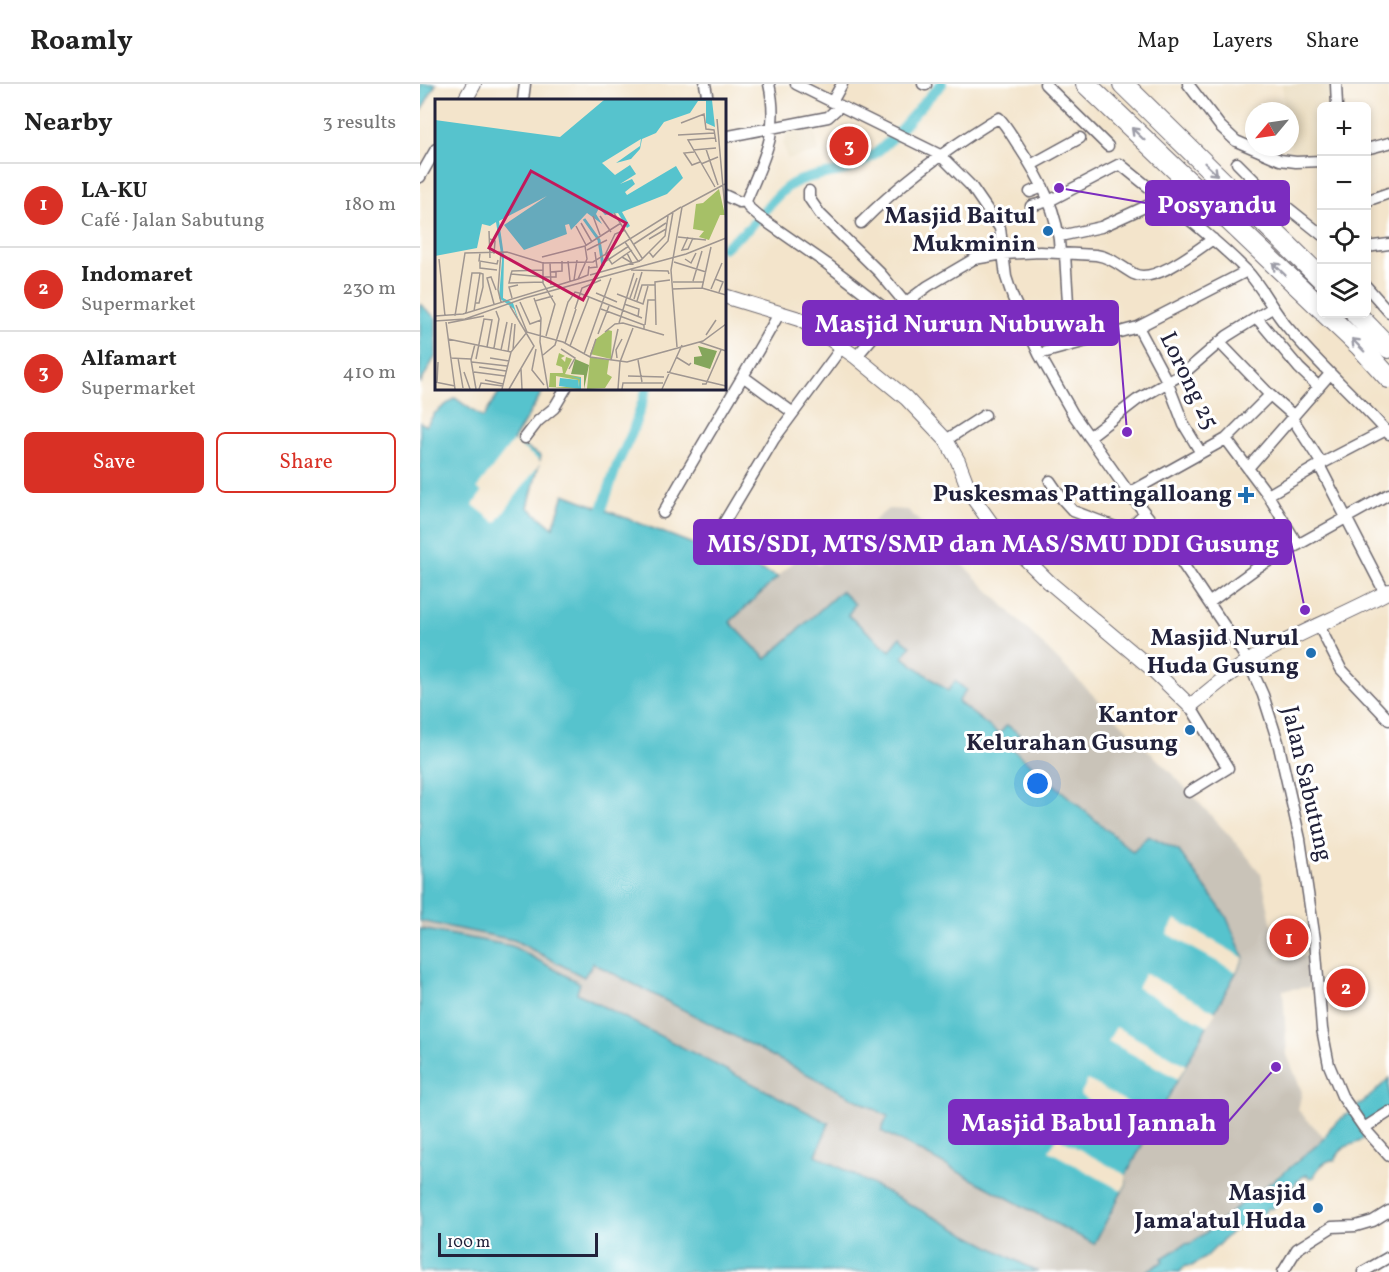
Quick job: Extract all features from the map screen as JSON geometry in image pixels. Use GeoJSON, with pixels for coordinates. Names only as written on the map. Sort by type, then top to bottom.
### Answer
{"type":"FeatureCollection","features":[{"type":"Feature","properties":{"kind":"highway"},"geometry":{"type":"LineString","coordinates":[[1086,84],[1317,304]]}},
{"type":"Feature","properties":{"kind":"highway"},"geometry":{"type":"LineString","coordinates":[[1124,84],[1317,274]]}},
{"type":"Feature","properties":{"kind":"highway"},"geometry":{"type":"LineString","coordinates":[[1330,318],[1389,378]]}},
{"type":"Feature","properties":{"kind":"highway"},"geometry":{"type":"LineString","coordinates":[[1360,318],[1389,348]]}},
{"type":"Feature","properties":{"kind":"street"},"geometry":{"type":"LineString","coordinates":[[466,99],[474,84]]}},
{"type":"Feature","properties":{"kind":"street"},"geometry":{"type":"LineString","coordinates":[[523,99],[525,84]]}},
{"type":"Feature","properties":{"kind":"street"},"geometry":{"type":"LineString","coordinates":[[705,84],[708,99]]}},
{"type":"Feature","properties":{"kind":"street"},"geometry":{"type":"LineString","coordinates":[[769,84],[773,127],[765,156],[746,201],[749,208],[892,314]]}},
{"type":"Feature","properties":{"kind":"street","name":"Jalan Sabutung"},"geometry":{"type":"LineString","coordinates":[[796,84],[940,155],[967,181],[994,217],[1003,236],[1006,277],[1010,289],[1039,354],[1073,414],[1210,602],[1248,661],[1263,695],[1278,742],[1300,839],[1315,940],[1316,972],[1325,1047],[1334,1078],[1347,1104],[1364,1128],[1385,1145],[1389,1156]]}},
{"type":"Feature","properties":{"kind":"street"},"geometry":{"type":"LineString","coordinates":[[726,137],[828,117],[836,104],[842,84]]}},
{"type":"Feature","properties":{"kind":"street"},"geometry":{"type":"LineString","coordinates":[[1045,84],[1108,146]]}},
{"type":"Feature","properties":{"kind":"street"},"geometry":{"type":"LineString","coordinates":[[1188,84],[1220,126],[1236,141],[1280,160],[1317,161]]}},
{"type":"Feature","properties":{"kind":"street"},"geometry":{"type":"LineString","coordinates":[[1335,84],[1337,102]]}},
{"type":"Feature","properties":{"kind":"street"},"geometry":{"type":"LineString","coordinates":[[861,223],[876,207],[940,155],[999,118],[1031,165],[1055,214],[1067,254],[1068,303]]}},
{"type":"Feature","properties":{"kind":"street"},"geometry":{"type":"LineString","coordinates":[[1031,165],[1080,138]]}},
{"type":"Feature","properties":{"kind":"street"},"geometry":{"type":"LineString","coordinates":[[1371,148],[1389,143]]}},
{"type":"Feature","properties":{"kind":"street"},"geometry":{"type":"LineString","coordinates":[[420,177],[435,151]]}},
{"type":"Feature","properties":{"kind":"street"},"geometry":{"type":"LineString","coordinates":[[1237,163],[1257,183],[1317,231]]}},
{"type":"Feature","properties":{"kind":"street"},"geometry":{"type":"LineString","coordinates":[[1031,206],[1049,201],[1120,164],[1213,239],[1247,271],[1264,292],[1272,308],[1329,374],[1372,414],[1387,432],[1321,464],[1268,495]]}},
{"type":"Feature","properties":{"kind":"street"},"geometry":{"type":"LineString","coordinates":[[1030,192],[1043,187]]}},
{"type":"Feature","properties":{"kind":"street"},"geometry":{"type":"LineString","coordinates":[[808,191],[809,198],[820,214],[880,273],[905,303],[940,326]]}},
{"type":"Feature","properties":{"kind":"street"},"geometry":{"type":"LineString","coordinates":[[1371,199],[1389,193]]}},
{"type":"Feature","properties":{"kind":"street"},"geometry":{"type":"LineString","coordinates":[[726,196],[739,202],[746,201]]}},
{"type":"Feature","properties":{"kind":"street"},"geometry":{"type":"LineString","coordinates":[[1060,236],[1101,227],[1162,199]]}},
{"type":"Feature","properties":{"kind":"street"},"geometry":{"type":"LineString","coordinates":[[856,357],[892,314],[905,303],[974,259],[1004,254],[1104,256],[1135,275],[1149,276],[1177,262],[1213,239]]}},
{"type":"Feature","properties":{"kind":"street"},"geometry":{"type":"LineString","coordinates":[[1371,246],[1389,244]]}},
{"type":"Feature","properties":{"kind":"street"},"geometry":{"type":"LineString","coordinates":[[1039,354],[1138,327],[1247,271]]}},
{"type":"Feature","properties":{"kind":"street"},"geometry":{"type":"LineString","coordinates":[[1371,292],[1389,312]]}},
{"type":"Feature","properties":{"kind":"street"},"geometry":{"type":"LineString","coordinates":[[726,297],[780,312],[816,328],[906,398],[946,441],[958,461],[971,495],[996,530],[1049,582],[1152,669],[1191,706],[1228,768],[1189,792]]}},
{"type":"Feature","properties":{"kind":"street"},"geometry":{"type":"LineString","coordinates":[[1089,437],[1137,400],[1184,373],[1219,342],[1272,308]]}},
{"type":"Feature","properties":{"kind":"street"},"geometry":{"type":"LineString","coordinates":[[663,513],[780,312]]}},
{"type":"Feature","properties":{"kind":"street"},"geometry":{"type":"LineString","coordinates":[[1257,318],[1299,368],[1319,387]]}},
{"type":"Feature","properties":{"kind":"street","name":"Lorong 25"},"geometry":{"type":"LineString","coordinates":[[1138,327],[1167,381],[1184,425],[1201,453]]}},
{"type":"Feature","properties":{"kind":"street"},"geometry":{"type":"LineString","coordinates":[[1191,706],[1248,661],[1318,624],[1387,596],[1321,464],[1293,417],[1219,342]]}},
{"type":"Feature","properties":{"kind":"street"},"geometry":{"type":"LineString","coordinates":[[713,541],[750,476],[792,412],[842,348]]}},
{"type":"Feature","properties":{"kind":"street"},"geometry":{"type":"LineString","coordinates":[[1248,468],[1329,374]]}},
{"type":"Feature","properties":{"kind":"street"},"geometry":{"type":"LineString","coordinates":[[744,377],[792,412]]}},
{"type":"Feature","properties":{"kind":"street"},"geometry":{"type":"LineString","coordinates":[[525,438],[538,421],[554,408],[565,390]]}},
{"type":"Feature","properties":{"kind":"street"},"geometry":{"type":"LineString","coordinates":[[1129,493],[1226,439],[1270,394]]}},
{"type":"Feature","properties":{"kind":"street"},"geometry":{"type":"LineString","coordinates":[[946,441],[985,416]]}},
{"type":"Feature","properties":{"kind":"street"},"geometry":{"type":"LineString","coordinates":[[1226,439],[1268,495],[1298,545]]}},
{"type":"Feature","properties":{"kind":"street"},"geometry":{"type":"LineString","coordinates":[[1050,481],[1067,506],[1073,510],[1126,531],[1145,513]]}},
{"type":"Feature","properties":{"kind":"street"},"geometry":{"type":"LineString","coordinates":[[1210,602],[1258,567],[1389,494]]}},
{"type":"Feature","properties":{"kind":"street"},"geometry":{"type":"LineString","coordinates":[[1148,546],[1163,536]]}},
{"type":"Feature","properties":{"kind":"street"},"geometry":{"type":"LineString","coordinates":[[1318,624],[1341,669],[1389,720]]}},
{"type":"Feature","properties":{"kind":"street"},"geometry":{"type":"LineString","coordinates":[[1364,1128],[1389,1112]]}},
{"type":"Feature","properties":{"kind":"street"},"geometry":{"type":"LineString","coordinates":[[1282,1272],[1297,1249],[1332,1227],[1356,1226],[1373,1221],[1389,1211]]}},
{"type":"Feature","properties":{"kind":"street"},"geometry":{"type":"LineString","coordinates":[[1363,1272],[1389,1257]]}},
{"type":"Feature","properties":{"kind":"shaded area"},"geometry":{"type":"Polygon","coordinates":[[[1282,84],[1333,84],[1333,102],[1317,102],[1317,154],[1299,152],[1299,102],[1284,102],[1282,84]]]}},
{"type":"Feature","properties":{"kind":"shaded area"},"geometry":{"type":"Polygon","coordinates":[[[813,120],[819,152],[787,159],[783,144],[789,127],[813,120]]]}},
{"type":"Feature","properties":{"kind":"shaded area"},"geometry":{"type":"Polygon","coordinates":[[[888,509],[908,510],[1179,781],[1239,846],[1261,874],[1279,959],[1308,956],[1310,987],[1283,990],[1287,1055],[1302,1092],[1298,1110],[1325,1138],[1276,1176],[1267,1186],[1239,1205],[1223,1221],[1190,1243],[1162,1257],[1164,1261],[1145,1272],[1038,1272],[816,1154],[829,1122],[576,993],[580,982],[512,946],[420,929],[420,921],[514,940],[584,977],[593,963],[889,1116],[882,1131],[1094,1244],[1126,1184],[1126,1175],[1244,957],[1133,852],[1009,745],[1019,733],[1000,734],[958,702],[966,690],[955,682],[948,691],[902,657],[911,646],[900,638],[890,651],[847,615],[855,604],[842,591],[766,659],[730,622],[802,554],[819,565],[888,509]]]}},
{"type":"Feature","properties":{"kind":"water"},"geometry":{"type":"Polygon","coordinates":[[[420,84],[436,84],[420,113],[420,84]]]}},
{"type":"Feature","properties":{"kind":"water"},"geometry":{"type":"Polygon","coordinates":[[[420,304],[435,317],[435,357],[420,384],[420,304]]]}},
{"type":"Feature","properties":{"kind":"water"},"geometry":{"type":"Polygon","coordinates":[[[500,390],[543,390],[513,441],[541,456],[528,507],[553,528],[564,494],[778,577],[730,622],[766,659],[841,591],[855,604],[848,615],[890,651],[900,637],[911,646],[903,657],[948,691],[955,681],[966,690],[958,702],[999,734],[1007,725],[1019,734],[1009,746],[1133,852],[1148,836],[1179,851],[1226,916],[1244,958],[1126,1175],[1126,1184],[1094,1244],[881,1131],[888,1116],[593,963],[584,977],[514,940],[420,921],[420,422],[426,426],[435,413],[455,398],[483,418],[500,390]]]}},
{"type":"Feature","properties":{"kind":"water"},"geometry":{"type":"Polygon","coordinates":[[[420,929],[512,946],[580,983],[577,993],[829,1123],[816,1155],[1038,1272],[420,1272],[420,929]]]}},
{"type":"Feature","properties":{"kind":"water"},"geometry":{"type":"Polygon","coordinates":[[[1389,1078],[1389,1108],[1363,1132],[1363,1139],[1345,1147],[1335,1160],[1322,1165],[1314,1177],[1310,1178],[1307,1175],[1302,1177],[1291,1188],[1278,1192],[1272,1199],[1276,1204],[1272,1209],[1268,1208],[1260,1217],[1231,1232],[1206,1257],[1192,1266],[1185,1266],[1180,1272],[1145,1272],[1164,1261],[1162,1258],[1185,1244],[1191,1243],[1250,1199],[1325,1138],[1331,1127],[1389,1078]]]}},
{"type":"Feature","properties":{"kind":"pier"},"geometry":{"type":"Polygon","coordinates":[[[513,441],[541,462],[496,523],[473,505],[482,492],[477,488],[513,441]]]}},
{"type":"Feature","properties":{"kind":"pier"},"geometry":{"type":"Polygon","coordinates":[[[1175,919],[1244,958],[1236,972],[1167,934],[1175,919]]]}},
{"type":"Feature","properties":{"kind":"pier"},"geometry":{"type":"Polygon","coordinates":[[[1145,973],[1216,1012],[1208,1026],[1137,988],[1145,973]]]}},
{"type":"Feature","properties":{"kind":"pier"},"geometry":{"type":"Polygon","coordinates":[[[1116,1027],[1186,1065],[1178,1079],[1108,1041],[1116,1027]]]}},
{"type":"Feature","properties":{"kind":"pier"},"geometry":{"type":"Polygon","coordinates":[[[1088,1080],[1157,1119],[1149,1133],[1080,1095],[1088,1080]]]}},
{"type":"Feature","properties":{"kind":"pier"},"geometry":{"type":"Polygon","coordinates":[[[1057,1137],[1126,1175],[1126,1184],[1122,1191],[1049,1151],[1057,1137]]]}},
{"type":"Feature","properties":{"kind":"waterway"},"geometry":{"type":"LineString","coordinates":[[726,246],[749,228],[776,197],[794,183],[802,179],[853,168],[872,156],[893,137],[942,84]]}},
{"type":"Feature","properties":{"kind":"waterway"},"geometry":{"type":"LineString","coordinates":[[602,509],[646,390]]}},
{"type":"Feature","properties":{"kind":"place","name":"Alfamart"},"geometry":{"type":"Point","coordinates":[849,146]}},
{"type":"Feature","properties":{"kind":"place","name":"Posyandu"},"geometry":{"type":"Point","coordinates":[1059,188]}},
{"type":"Feature","properties":{"kind":"place","name":"Masjid Baitul Mukminin"},"geometry":{"type":"Point","coordinates":[1048,231]}},
{"type":"Feature","properties":{"kind":"place","name":"Masjid Nurun Nubuwah"},"geometry":{"type":"Point","coordinates":[1127,432]}},
{"type":"Feature","properties":{"kind":"place","name":"Puskesmas Pattingalloang"},"geometry":{"type":"Point","coordinates":[1246,495]}},
{"type":"Feature","properties":{"kind":"place","name":"MIS/SDI, MTS/SMP dan MAS/SMU DDI Gusung"},"geometry":{"type":"Point","coordinates":[1305,610]}},
{"type":"Feature","properties":{"kind":"place","name":"Masjid Nurul Huda Gusung"},"geometry":{"type":"Point","coordinates":[1311,653]}},
{"type":"Feature","properties":{"kind":"place","name":"Kantor Kelurahan Gusung"},"geometry":{"type":"Point","coordinates":[1190,730]}},
{"type":"Feature","properties":{"kind":"place","name":"LA-KU"},"geometry":{"type":"Point","coordinates":[1289,938]}},
{"type":"Feature","properties":{"kind":"place","name":"Indomaret"},"geometry":{"type":"Point","coordinates":[1346,988]}},
{"type":"Feature","properties":{"kind":"place","name":"Masjid Babul Jannah"},"geometry":{"type":"Point","coordinates":[1276,1067]}},
{"type":"Feature","properties":{"kind":"place","name":"Masjid Jama'atul Huda"},"geometry":{"type":"Point","coordinates":[1318,1208]}}]}
